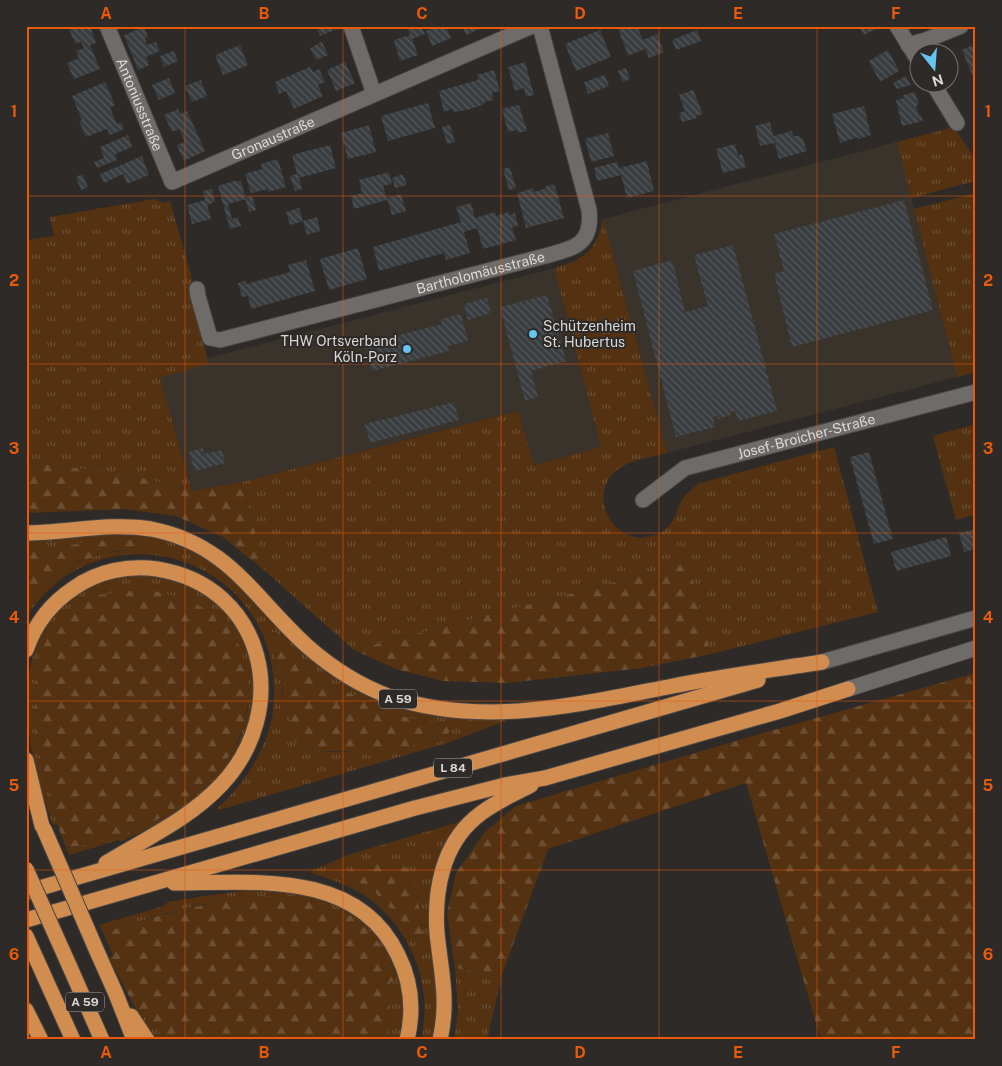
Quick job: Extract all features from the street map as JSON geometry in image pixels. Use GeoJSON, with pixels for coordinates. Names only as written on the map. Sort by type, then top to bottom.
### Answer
{"type":"FeatureCollection","features":[{"type":"Feature","properties":{"kind":"highway","name":"A 59"},"geometry":{"type":"LineString","coordinates":[[26,534],[99,527],[131,527],[160,531],[187,540],[210,552],[233,570],[307,646],[352,680],[389,696],[440,709],[489,712],[545,709],[822,662]]}},
{"type":"Feature","properties":{"kind":"highway"},"geometry":{"type":"LineString","coordinates":[[26,650],[45,614],[72,589],[93,577],[109,572],[128,568],[142,568],[168,571],[180,575],[201,584],[215,593],[240,620],[249,636],[258,660],[261,686],[259,714],[253,736],[231,773],[209,797],[184,816],[85,875]]}},
{"type":"Feature","properties":{"kind":"highway","name":"L 84"},"geometry":{"type":"LineString","coordinates":[[26,892],[822,662]]}},
{"type":"Feature","properties":{"kind":"highway","name":"L 84"},"geometry":{"type":"LineString","coordinates":[[26,920],[415,808],[505,785],[544,778],[780,711],[848,689]]}},
{"type":"Feature","properties":{"kind":"highway"},"geometry":{"type":"LineString","coordinates":[[26,760],[43,827]]}},
{"type":"Feature","properties":{"kind":"highway"},"geometry":{"type":"LineString","coordinates":[[440,1040],[445,999],[437,934],[436,905],[443,867],[451,849],[465,828],[474,819],[496,803],[544,778]]}},
{"type":"Feature","properties":{"kind":"highway"},"geometry":{"type":"LineString","coordinates":[[26,795],[43,827],[116,994],[134,1040]]}},
{"type":"Feature","properties":{"kind":"highway","name":"A 59"},"geometry":{"type":"LineString","coordinates":[[26,870],[102,1040]]}},
{"type":"Feature","properties":{"kind":"highway"},"geometry":{"type":"LineString","coordinates":[[155,883],[281,884],[311,888],[346,900],[368,915],[380,927],[392,943],[402,962],[411,1002],[407,1040]]}},
{"type":"Feature","properties":{"kind":"highway","name":"A 59"},"geometry":{"type":"LineString","coordinates":[[26,936],[73,1040]]}},
{"type":"Feature","properties":{"kind":"highway"},"geometry":{"type":"LineString","coordinates":[[116,994],[147,1040]]}},
{"type":"Feature","properties":{"kind":"highway"},"geometry":{"type":"LineString","coordinates":[[26,1010],[41,1040]]}},
{"type":"Feature","properties":{"kind":"street","name":"Antoniusstraße"},"geometry":{"type":"LineString","coordinates":[[107,26],[172,182]]}},
{"type":"Feature","properties":{"kind":"street"},"geometry":{"type":"LineString","coordinates":[[351,26],[374,94]]}},
{"type":"Feature","properties":{"kind":"street","name":"Gronaustraße"},"geometry":{"type":"LineString","coordinates":[[172,182],[532,26]]}},
{"type":"Feature","properties":{"kind":"street","name":"Bartholomäusstraße"},"geometry":{"type":"LineString","coordinates":[[197,289],[210,338],[220,340],[537,258],[575,246],[589,232],[589,210],[540,26]]}},
{"type":"Feature","properties":{"kind":"street"},"geometry":{"type":"LineString","coordinates":[[897,26],[910,48]]}},
{"type":"Feature","properties":{"kind":"street"},"geometry":{"type":"LineString","coordinates":[[908,45],[960,26]]}},
{"type":"Feature","properties":{"kind":"street"},"geometry":{"type":"LineString","coordinates":[[938,92],[957,123]]}},
{"type":"Feature","properties":{"kind":"street","name":"Josef-Broicher-Straße"},"geometry":{"type":"LineString","coordinates":[[643,500],[685,468],[976,392]]}},
{"type":"Feature","properties":{"kind":"street","name":"L 84"},"geometry":{"type":"LineString","coordinates":[[822,662],[976,618]]}},
{"type":"Feature","properties":{"kind":"street","name":"L 84"},"geometry":{"type":"LineString","coordinates":[[848,689],[976,648]]}},
{"type":"Feature","properties":{"kind":"shaded area"},"geometry":{"type":"Polygon","coordinates":[[[897,142],[957,377],[667,453],[603,219],[897,142]]]}},
{"type":"Feature","properties":{"kind":"shaded area"},"geometry":{"type":"Polygon","coordinates":[[[554,268],[601,447],[534,465],[517,411],[242,482],[192,491],[160,377],[208,364],[208,358],[554,268]]]}},
{"type":"Feature","properties":{"kind":"green space"},"geometry":{"type":"Polygon","coordinates":[[[954,127],[976,161],[976,181],[911,198],[897,142],[954,127]]]}},
{"type":"Feature","properties":{"kind":"green space"},"geometry":{"type":"Polygon","coordinates":[[[976,193],[976,372],[957,377],[914,209],[976,193]]]}},
{"type":"Feature","properties":{"kind":"green space"},"geometry":{"type":"Polygon","coordinates":[[[155,199],[163,203],[170,201],[193,283],[190,292],[209,364],[160,378],[192,491],[134,475],[26,462],[26,240],[54,236],[50,217],[155,199]]]}},
{"type":"Feature","properties":{"kind":"green space"},"geometry":{"type":"Polygon","coordinates":[[[603,219],[667,453],[631,462],[620,468],[609,479],[604,492],[604,505],[609,518],[618,529],[630,536],[644,538],[660,533],[671,524],[685,496],[700,483],[834,447],[878,612],[711,654],[688,563],[354,650],[265,571],[242,482],[518,411],[534,465],[601,447],[554,268],[581,257],[592,248],[600,232],[603,219]]]}},
{"type":"Feature","properties":{"kind":"green space"},"geometry":{"type":"Polygon","coordinates":[[[976,424],[976,514],[956,520],[933,436],[976,424]]]}},
{"type":"Feature","properties":{"kind":"green space"},"geometry":{"type":"Polygon","coordinates":[[[26,462],[134,475],[192,491],[242,482],[265,571],[223,537],[176,516],[125,509],[26,513],[26,462]]]}},
{"type":"Feature","properties":{"kind":"green space"},"geometry":{"type":"Polygon","coordinates":[[[101,533],[142,534],[168,540],[193,550],[221,568],[335,676],[506,719],[450,742],[219,810],[218,808],[239,785],[257,758],[264,744],[273,714],[272,665],[263,635],[247,608],[226,586],[201,569],[172,558],[140,554],[107,558],[71,573],[60,580],[41,598],[26,618],[27,610],[36,597],[77,563],[97,555],[131,550],[134,538],[95,541],[34,551],[26,550],[26,540],[101,533]],[[273,632],[271,637],[275,647],[277,671],[285,673],[289,677],[281,692],[295,730],[296,742],[319,751],[406,749],[424,740],[447,734],[450,723],[412,719],[386,711],[334,686],[318,675],[278,632],[273,632]]]}},
{"type":"Feature","properties":{"kind":"green space"},"geometry":{"type":"Polygon","coordinates":[[[134,538],[147,541],[146,546],[131,550],[114,551],[76,562],[69,571],[35,599],[26,612],[26,550],[34,551],[95,541],[134,538]]]}},
{"type":"Feature","properties":{"kind":"green space"},"geometry":{"type":"Polygon","coordinates":[[[688,563],[711,654],[642,668],[508,683],[443,681],[396,669],[354,650],[688,563]]]}},
{"type":"Feature","properties":{"kind":"green space"},"geometry":{"type":"Polygon","coordinates":[[[128,575],[156,575],[183,582],[220,606],[240,632],[249,652],[255,682],[253,714],[234,757],[209,788],[168,819],[120,842],[119,840],[69,855],[66,848],[130,832],[197,793],[217,772],[239,740],[249,707],[99,595],[79,604],[62,620],[36,694],[33,721],[40,756],[55,809],[57,824],[53,825],[42,793],[28,725],[27,691],[32,660],[44,631],[65,605],[95,584],[107,579],[128,575]]]}},
{"type":"Feature","properties":{"kind":"green space"},"geometry":{"type":"Polygon","coordinates":[[[146,589],[194,603],[219,619],[232,634],[241,651],[248,683],[248,701],[240,735],[223,765],[211,779],[197,792],[168,813],[119,836],[66,848],[57,824],[33,721],[36,694],[35,666],[48,637],[79,604],[99,595],[146,589]]]}},
{"type":"Feature","properties":{"kind":"green space"},"geometry":{"type":"Polygon","coordinates":[[[273,632],[278,632],[318,675],[334,686],[386,711],[412,719],[451,723],[452,730],[447,734],[424,740],[406,749],[393,752],[319,751],[296,742],[291,736],[295,730],[283,695],[285,682],[289,677],[285,673],[279,675],[271,637],[273,632]]]}},
{"type":"Feature","properties":{"kind":"green space"},"geometry":{"type":"Polygon","coordinates":[[[976,673],[976,1040],[821,1040],[746,783],[548,849],[502,975],[455,968],[447,913],[456,873],[485,832],[516,806],[749,737],[976,673]]]}},
{"type":"Feature","properties":{"kind":"green space"},"geometry":{"type":"Polygon","coordinates":[[[459,822],[460,824],[437,863],[431,889],[430,902],[437,989],[433,1040],[421,1040],[424,1020],[424,999],[421,979],[415,959],[395,923],[364,895],[345,885],[311,873],[311,871],[348,855],[459,822]],[[415,879],[371,888],[395,913],[410,936],[421,939],[423,937],[415,879]]]}},
{"type":"Feature","properties":{"kind":"green space"},"geometry":{"type":"Polygon","coordinates":[[[390,859],[400,861],[415,879],[423,937],[416,941],[410,936],[395,913],[371,888],[350,878],[348,873],[368,863],[390,859]]]}},
{"type":"Feature","properties":{"kind":"green space"},"geometry":{"type":"Polygon","coordinates":[[[253,890],[294,892],[343,906],[374,930],[396,963],[405,1005],[400,1040],[386,1040],[389,1032],[390,1010],[387,989],[395,976],[392,965],[371,933],[338,909],[317,903],[269,896],[205,904],[163,914],[103,933],[99,925],[164,906],[168,902],[253,890]]]}},
{"type":"Feature","properties":{"kind":"green space"},"geometry":{"type":"Polygon","coordinates":[[[269,896],[313,902],[338,909],[348,914],[374,936],[387,955],[395,976],[387,989],[390,1010],[389,1032],[386,1040],[168,1040],[155,1028],[144,1013],[139,1015],[109,958],[113,955],[103,933],[185,909],[226,901],[269,896]]]}},
{"type":"Feature","properties":{"kind":"green space"},"geometry":{"type":"Polygon","coordinates":[[[455,968],[502,975],[487,1040],[454,1040],[458,1010],[455,968]]]}},
{"type":"Feature","properties":{"kind":"green space"},"geometry":{"type":"Polygon","coordinates":[[[144,1012],[155,1028],[168,1040],[154,1040],[139,1015],[144,1012]]]}},
{"type":"Feature","properties":{"kind":"building"},"geometry":{"type":"Polygon","coordinates":[[[68,26],[90,26],[96,43],[90,45],[100,69],[74,79],[67,63],[79,58],[76,51],[84,48],[81,42],[75,44],[68,26]]]}},
{"type":"Feature","properties":{"kind":"building"},"geometry":{"type":"Polygon","coordinates":[[[316,26],[339,26],[340,28],[320,36],[316,26]]]}},
{"type":"Feature","properties":{"kind":"building"},"geometry":{"type":"Polygon","coordinates":[[[422,26],[425,34],[412,39],[418,55],[400,61],[394,40],[410,35],[407,27],[422,26]]]}},
{"type":"Feature","properties":{"kind":"building"},"geometry":{"type":"Polygon","coordinates":[[[438,26],[446,26],[451,38],[432,46],[426,31],[438,26]]]}},
{"type":"Feature","properties":{"kind":"building"},"geometry":{"type":"Polygon","coordinates":[[[462,26],[486,26],[466,35],[462,26]]]}},
{"type":"Feature","properties":{"kind":"building"},"geometry":{"type":"Polygon","coordinates":[[[617,26],[637,26],[643,40],[657,34],[664,52],[649,58],[645,49],[628,56],[617,26]]]}},
{"type":"Feature","properties":{"kind":"building"},"geometry":{"type":"Polygon","coordinates":[[[859,26],[874,26],[876,29],[864,35],[859,26]]]}},
{"type":"Feature","properties":{"kind":"building"},"geometry":{"type":"Polygon","coordinates":[[[144,27],[148,37],[145,38],[147,45],[156,42],[160,51],[146,57],[149,65],[138,70],[124,35],[144,27]]]}},
{"type":"Feature","properties":{"kind":"building"},"geometry":{"type":"Polygon","coordinates":[[[600,30],[611,57],[576,71],[565,44],[600,30]]]}},
{"type":"Feature","properties":{"kind":"building"},"geometry":{"type":"Polygon","coordinates":[[[697,30],[701,41],[676,50],[672,40],[697,30]]]}},
{"type":"Feature","properties":{"kind":"building"},"geometry":{"type":"Polygon","coordinates":[[[322,42],[328,55],[316,60],[310,48],[322,42]]]}},
{"type":"Feature","properties":{"kind":"building"},"geometry":{"type":"Polygon","coordinates":[[[976,44],[976,84],[962,50],[976,44]]]}},
{"type":"Feature","properties":{"kind":"building"},"geometry":{"type":"Polygon","coordinates":[[[240,45],[248,65],[223,75],[215,55],[240,45]]]}},
{"type":"Feature","properties":{"kind":"building"},"geometry":{"type":"Polygon","coordinates":[[[888,50],[899,71],[880,82],[869,61],[888,50]]]}},
{"type":"Feature","properties":{"kind":"building"},"geometry":{"type":"Polygon","coordinates":[[[174,51],[178,61],[164,67],[160,56],[174,51]]]}},
{"type":"Feature","properties":{"kind":"building"},"geometry":{"type":"Polygon","coordinates":[[[345,62],[355,83],[336,91],[327,70],[345,62]]]}},
{"type":"Feature","properties":{"kind":"building"},"geometry":{"type":"Polygon","coordinates":[[[525,62],[534,95],[526,97],[524,88],[515,91],[508,67],[525,62]]]}},
{"type":"Feature","properties":{"kind":"building"},"geometry":{"type":"Polygon","coordinates":[[[310,67],[313,72],[319,69],[325,82],[318,85],[323,96],[294,109],[286,91],[279,94],[275,82],[310,67]]]}},
{"type":"Feature","properties":{"kind":"building"},"geometry":{"type":"Polygon","coordinates":[[[626,68],[630,79],[623,82],[618,71],[626,68]]]}},
{"type":"Feature","properties":{"kind":"building"},"geometry":{"type":"Polygon","coordinates":[[[494,70],[500,91],[492,93],[493,100],[467,110],[454,112],[453,109],[444,112],[439,91],[478,80],[477,75],[494,70]]]}},
{"type":"Feature","properties":{"kind":"building"},"geometry":{"type":"Polygon","coordinates":[[[605,75],[609,86],[588,94],[584,82],[605,75]]]}},
{"type":"Feature","properties":{"kind":"building"},"geometry":{"type":"Polygon","coordinates":[[[906,76],[910,85],[897,89],[893,83],[906,76]]]}},
{"type":"Feature","properties":{"kind":"building"},"geometry":{"type":"Polygon","coordinates":[[[169,78],[175,93],[159,100],[152,85],[169,78]]]}},
{"type":"Feature","properties":{"kind":"building"},"geometry":{"type":"Polygon","coordinates":[[[201,80],[207,96],[192,102],[185,86],[201,80]]]}},
{"type":"Feature","properties":{"kind":"building"},"geometry":{"type":"Polygon","coordinates":[[[105,82],[115,105],[110,108],[117,124],[121,122],[124,129],[110,135],[107,129],[86,137],[79,121],[82,120],[72,96],[105,82]]]}},
{"type":"Feature","properties":{"kind":"building"},"geometry":{"type":"Polygon","coordinates":[[[693,90],[703,114],[696,116],[697,118],[682,122],[679,113],[685,111],[679,95],[693,90]]]}},
{"type":"Feature","properties":{"kind":"building"},"geometry":{"type":"Polygon","coordinates":[[[915,92],[919,105],[916,106],[919,116],[921,116],[923,121],[902,126],[896,100],[904,98],[903,95],[915,92]]]}},
{"type":"Feature","properties":{"kind":"building"},"geometry":{"type":"Polygon","coordinates":[[[428,103],[435,128],[388,141],[381,116],[428,103]]]}},
{"type":"Feature","properties":{"kind":"building"},"geometry":{"type":"Polygon","coordinates":[[[519,105],[527,131],[518,133],[517,130],[508,132],[502,109],[519,105]]]}},
{"type":"Feature","properties":{"kind":"building"},"geometry":{"type":"Polygon","coordinates":[[[864,106],[871,135],[840,143],[832,114],[864,106]]]}},
{"type":"Feature","properties":{"kind":"building"},"geometry":{"type":"Polygon","coordinates":[[[178,109],[180,114],[187,111],[205,151],[184,161],[177,145],[185,142],[179,129],[172,132],[164,115],[178,109]]]}},
{"type":"Feature","properties":{"kind":"building"},"geometry":{"type":"Polygon","coordinates":[[[770,122],[773,136],[792,131],[793,136],[799,136],[803,139],[807,151],[779,159],[775,143],[760,146],[755,126],[770,122]]]}},
{"type":"Feature","properties":{"kind":"building"},"geometry":{"type":"Polygon","coordinates":[[[369,125],[376,152],[348,159],[341,133],[369,125]]]}},
{"type":"Feature","properties":{"kind":"building"},"geometry":{"type":"Polygon","coordinates":[[[450,125],[455,142],[447,144],[442,127],[450,125]]]}},
{"type":"Feature","properties":{"kind":"building"},"geometry":{"type":"Polygon","coordinates":[[[608,133],[614,156],[591,162],[585,139],[608,133]]]}},
{"type":"Feature","properties":{"kind":"building"},"geometry":{"type":"Polygon","coordinates":[[[128,135],[132,147],[115,154],[117,160],[97,168],[94,162],[104,158],[100,147],[128,135]]]}},
{"type":"Feature","properties":{"kind":"building"},"geometry":{"type":"Polygon","coordinates":[[[735,144],[738,155],[742,154],[746,167],[723,173],[716,149],[735,144]]]}},
{"type":"Feature","properties":{"kind":"building"},"geometry":{"type":"Polygon","coordinates":[[[330,145],[336,168],[299,178],[302,189],[295,191],[290,176],[297,174],[292,155],[330,145]]]}},
{"type":"Feature","properties":{"kind":"building"},"geometry":{"type":"Polygon","coordinates":[[[142,156],[149,175],[127,184],[123,174],[104,183],[100,174],[142,156]]]}},
{"type":"Feature","properties":{"kind":"building"},"geometry":{"type":"Polygon","coordinates":[[[278,159],[286,187],[268,192],[268,189],[251,193],[245,174],[262,169],[261,164],[278,159]]]}},
{"type":"Feature","properties":{"kind":"building"},"geometry":{"type":"Polygon","coordinates":[[[647,161],[654,191],[627,198],[621,175],[597,181],[594,168],[617,162],[619,168],[647,161]]]}},
{"type":"Feature","properties":{"kind":"building"},"geometry":{"type":"Polygon","coordinates":[[[510,167],[516,188],[509,190],[503,169],[510,167]]]}},
{"type":"Feature","properties":{"kind":"building"},"geometry":{"type":"Polygon","coordinates":[[[389,172],[392,184],[383,186],[387,200],[354,209],[351,196],[362,193],[359,180],[389,172]]]}},
{"type":"Feature","properties":{"kind":"building"},"geometry":{"type":"Polygon","coordinates":[[[82,174],[88,187],[81,190],[76,177],[82,174]]]}},
{"type":"Feature","properties":{"kind":"building"},"geometry":{"type":"Polygon","coordinates":[[[403,174],[407,185],[395,188],[392,178],[403,174]]]}},
{"type":"Feature","properties":{"kind":"building"},"geometry":{"type":"Polygon","coordinates":[[[241,181],[246,199],[228,204],[232,219],[238,217],[241,226],[230,229],[218,186],[241,181]]]}},
{"type":"Feature","properties":{"kind":"building"},"geometry":{"type":"Polygon","coordinates":[[[552,185],[555,186],[564,218],[526,228],[517,193],[533,188],[534,192],[552,185]]]}},
{"type":"Feature","properties":{"kind":"building"},"geometry":{"type":"Polygon","coordinates":[[[212,189],[215,202],[207,205],[211,219],[192,224],[187,205],[205,200],[203,191],[212,189]]]}},
{"type":"Feature","properties":{"kind":"building"},"geometry":{"type":"Polygon","coordinates":[[[401,194],[406,211],[392,215],[387,198],[401,194]]]}},
{"type":"Feature","properties":{"kind":"building"},"geometry":{"type":"Polygon","coordinates":[[[252,196],[256,210],[249,212],[245,198],[252,196]]]}},
{"type":"Feature","properties":{"kind":"building"},"geometry":{"type":"Polygon","coordinates":[[[904,200],[933,310],[792,347],[774,274],[784,271],[774,234],[904,200]]]}},
{"type":"Feature","properties":{"kind":"building"},"geometry":{"type":"Polygon","coordinates":[[[471,203],[475,218],[495,212],[496,216],[508,212],[509,215],[515,213],[518,226],[512,227],[516,240],[483,249],[477,228],[464,232],[470,253],[446,260],[444,253],[379,271],[373,247],[461,222],[456,207],[471,203]]]}},
{"type":"Feature","properties":{"kind":"building"},"geometry":{"type":"Polygon","coordinates":[[[299,208],[303,221],[290,225],[286,212],[299,208]]]}},
{"type":"Feature","properties":{"kind":"building"},"geometry":{"type":"Polygon","coordinates":[[[317,217],[320,231],[307,235],[303,221],[317,217]]]}},
{"type":"Feature","properties":{"kind":"building"},"geometry":{"type":"Polygon","coordinates":[[[733,245],[777,411],[738,421],[735,411],[731,412],[731,415],[718,419],[717,416],[713,417],[715,427],[676,437],[633,271],[672,260],[685,312],[708,306],[694,255],[733,245]]]}},
{"type":"Feature","properties":{"kind":"building"},"geometry":{"type":"Polygon","coordinates":[[[358,248],[367,279],[329,290],[320,259],[358,248]]]}},
{"type":"Feature","properties":{"kind":"building"},"geometry":{"type":"Polygon","coordinates":[[[306,260],[315,291],[251,309],[248,296],[242,297],[238,283],[245,281],[246,284],[290,272],[288,265],[306,260]]]}},
{"type":"Feature","properties":{"kind":"building","name":"Schützenheim St. Hubertus"},"geometry":{"type":"Polygon","coordinates":[[[547,295],[566,361],[531,371],[538,397],[525,401],[500,307],[547,295]]]}},
{"type":"Feature","properties":{"kind":"building"},"geometry":{"type":"Polygon","coordinates":[[[487,298],[491,313],[468,320],[464,304],[487,298]]]}},
{"type":"Feature","properties":{"kind":"building","name":"THW Ortsverband Köln-Porz"},"geometry":{"type":"Polygon","coordinates":[[[461,314],[468,341],[448,346],[449,351],[372,371],[365,344],[442,324],[441,319],[461,314]]]}},
{"type":"Feature","properties":{"kind":"building"},"geometry":{"type":"Polygon","coordinates":[[[454,402],[459,420],[370,443],[365,424],[454,402]]]}},
{"type":"Feature","properties":{"kind":"building"},"geometry":{"type":"Polygon","coordinates":[[[203,448],[204,454],[222,450],[225,463],[195,471],[189,452],[203,448]]]}},
{"type":"Feature","properties":{"kind":"building"},"geometry":{"type":"Polygon","coordinates":[[[869,452],[893,539],[874,544],[850,457],[869,452]]]}},
{"type":"Feature","properties":{"kind":"building"},"geometry":{"type":"Polygon","coordinates":[[[976,529],[976,549],[964,552],[959,533],[976,529]]]}},
{"type":"Feature","properties":{"kind":"building"},"geometry":{"type":"Polygon","coordinates":[[[946,537],[951,556],[896,571],[891,552],[946,537]]]}},
{"type":"Feature","properties":{"kind":"place","name":"Schützenheim St. Hubertus"},"geometry":{"type":"Point","coordinates":[533,334]}},
{"type":"Feature","properties":{"kind":"place","name":"THW Ortsverband Köln-Porz"},"geometry":{"type":"Point","coordinates":[407,349]}}]}
